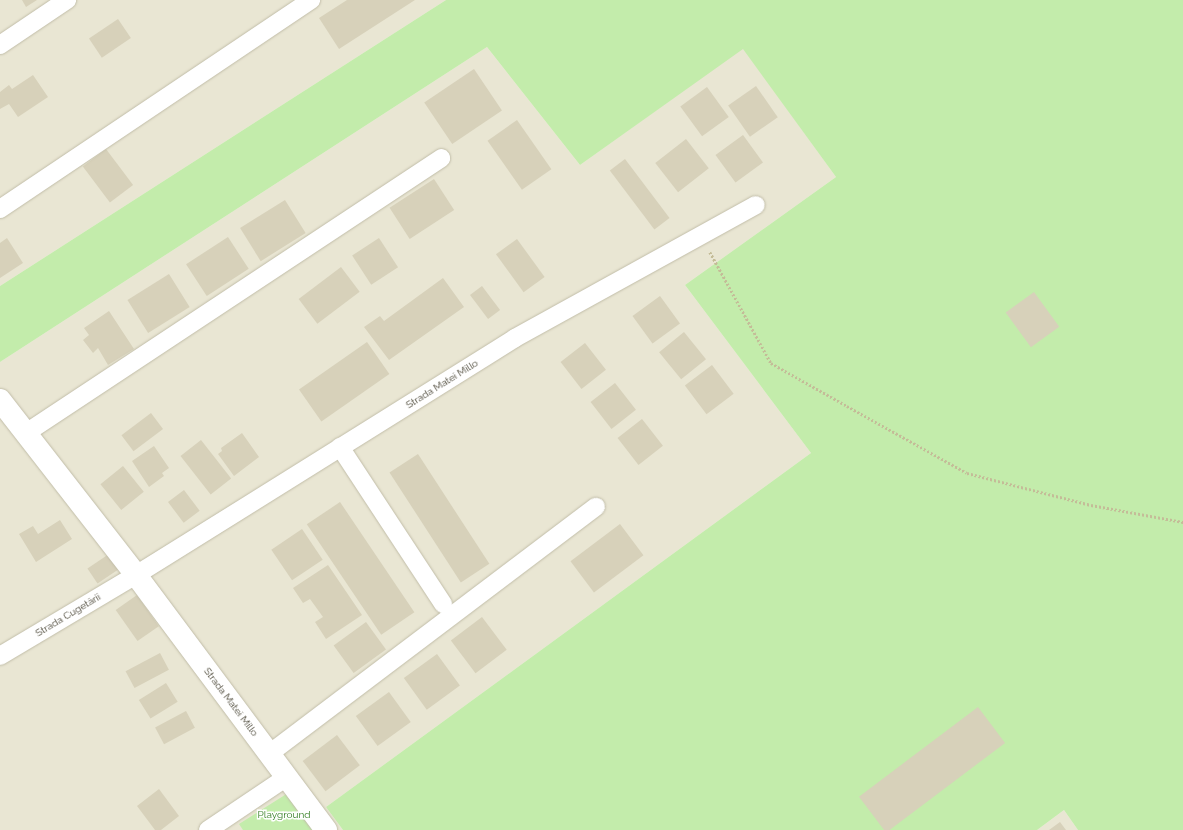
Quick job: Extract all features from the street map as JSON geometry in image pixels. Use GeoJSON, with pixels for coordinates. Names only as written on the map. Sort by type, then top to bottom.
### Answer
{"type":"FeatureCollection","features":[{"type":"Feature","properties":{"kind":"street"},"geometry":{"type":"LineString","coordinates":[[0,45],[67,0]]}},
{"type":"Feature","properties":{"kind":"street"},"geometry":{"type":"LineString","coordinates":[[0,209],[311,0]]}},
{"type":"Feature","properties":{"kind":"street"},"geometry":{"type":"LineString","coordinates":[[26,433],[441,158]]}},
{"type":"Feature","properties":{"kind":"street","name":"Strada Matei Millo"},"geometry":{"type":"LineString","coordinates":[[136,575],[515,338],[756,205]]}},
{"type":"Feature","properties":{"kind":"street","name":"Strada Matei Millo"},"geometry":{"type":"LineString","coordinates":[[4,411],[26,433],[136,575],[326,830]]}},
{"type":"Feature","properties":{"kind":"street"},"geometry":{"type":"LineString","coordinates":[[340,447],[443,604]]}},
{"type":"Feature","properties":{"kind":"street"},"geometry":{"type":"LineString","coordinates":[[270,754],[596,507]]}},
{"type":"Feature","properties":{"kind":"street","name":"Strada Cugetării"},"geometry":{"type":"LineString","coordinates":[[0,656],[136,575]]}},
{"type":"Feature","properties":{"kind":"street"},"geometry":{"type":"LineString","coordinates":[[208,830],[286,777]]}},
{"type":"Feature","properties":{"kind":"path"},"geometry":{"type":"LineString","coordinates":[[701,236],[771,363],[967,473],[1091,505],[1183,522]]}},
{"type":"Feature","properties":{"kind":"shaded area"},"geometry":{"type":"Polygon","coordinates":[[[0,0],[446,0],[0,286],[0,0]]]}},
{"type":"Feature","properties":{"kind":"shaded area"},"geometry":{"type":"Polygon","coordinates":[[[487,47],[580,165],[743,48],[836,177],[685,285],[811,453],[326,807],[343,830],[0,830],[0,362],[487,47]]]}},
{"type":"Feature","properties":{"kind":"shaded area"},"geometry":{"type":"Polygon","coordinates":[[[1064,810],[1078,830],[1037,830],[1064,810]]]}},
{"type":"Feature","properties":{"kind":"green space"},"geometry":{"type":"Polygon","coordinates":[[[446,0],[1183,0],[1183,830],[1078,830],[1064,810],[1037,830],[343,830],[326,807],[811,453],[685,285],[836,177],[743,49],[580,165],[487,47],[0,362],[0,286],[446,0]]]}},
{"type":"Feature","properties":{"kind":"green space","name":"Playground"},"geometry":{"type":"Polygon","coordinates":[[[288,793],[315,830],[243,830],[239,824],[288,793]]]}},
{"type":"Feature","properties":{"kind":"building"},"geometry":{"type":"Polygon","coordinates":[[[22,0],[37,0],[26,7],[22,0]]]}},
{"type":"Feature","properties":{"kind":"building"},"geometry":{"type":"Polygon","coordinates":[[[347,0],[415,0],[339,49],[319,18],[347,0]]]}},
{"type":"Feature","properties":{"kind":"building"},"geometry":{"type":"Polygon","coordinates":[[[118,19],[131,38],[102,58],[89,39],[118,19]]]}},
{"type":"Feature","properties":{"kind":"building"},"geometry":{"type":"Polygon","coordinates":[[[474,69],[502,110],[452,144],[424,103],[474,69]]]}},
{"type":"Feature","properties":{"kind":"building"},"geometry":{"type":"Polygon","coordinates":[[[33,75],[48,97],[18,117],[9,104],[0,109],[0,92],[9,85],[12,89],[33,75]]]}},
{"type":"Feature","properties":{"kind":"building"},"geometry":{"type":"Polygon","coordinates":[[[756,86],[778,117],[750,137],[728,106],[756,86]]]}},
{"type":"Feature","properties":{"kind":"building"},"geometry":{"type":"Polygon","coordinates":[[[707,87],[729,117],[702,136],[680,106],[707,87]]]}},
{"type":"Feature","properties":{"kind":"building"},"geometry":{"type":"Polygon","coordinates":[[[517,120],[551,169],[522,190],[488,141],[517,120]]]}},
{"type":"Feature","properties":{"kind":"building"},"geometry":{"type":"Polygon","coordinates":[[[743,135],[763,163],[735,182],[715,155],[743,135]]]}},
{"type":"Feature","properties":{"kind":"building"},"geometry":{"type":"Polygon","coordinates":[[[686,139],[709,168],[678,192],[655,163],[686,139]]]}},
{"type":"Feature","properties":{"kind":"building"},"geometry":{"type":"Polygon","coordinates":[[[106,149],[133,185],[110,202],[83,166],[106,149]]]}},
{"type":"Feature","properties":{"kind":"building"},"geometry":{"type":"Polygon","coordinates":[[[625,159],[670,218],[654,230],[610,170],[625,159]]]}},
{"type":"Feature","properties":{"kind":"building"},"geometry":{"type":"Polygon","coordinates":[[[434,179],[454,210],[410,239],[390,208],[434,179]]]}},
{"type":"Feature","properties":{"kind":"building"},"geometry":{"type":"Polygon","coordinates":[[[285,200],[306,233],[261,261],[240,228],[285,200]]]}},
{"type":"Feature","properties":{"kind":"building"},"geometry":{"type":"Polygon","coordinates":[[[228,237],[249,269],[207,296],[186,264],[228,237]]]}},
{"type":"Feature","properties":{"kind":"building"},"geometry":{"type":"Polygon","coordinates":[[[7,238],[23,263],[0,278],[0,243],[7,238]]]}},
{"type":"Feature","properties":{"kind":"building"},"geometry":{"type":"Polygon","coordinates":[[[379,238],[398,267],[371,285],[352,255],[379,238]]]}},
{"type":"Feature","properties":{"kind":"building"},"geometry":{"type":"Polygon","coordinates":[[[517,239],[545,277],[524,292],[496,254],[517,239]]]}},
{"type":"Feature","properties":{"kind":"building"},"geometry":{"type":"Polygon","coordinates":[[[341,267],[360,292],[317,324],[299,299],[341,267]]]}},
{"type":"Feature","properties":{"kind":"building"},"geometry":{"type":"Polygon","coordinates":[[[169,274],[190,307],[148,333],[127,300],[169,274]]]}},
{"type":"Feature","properties":{"kind":"building"},"geometry":{"type":"Polygon","coordinates":[[[443,278],[464,307],[389,360],[364,327],[380,316],[384,321],[443,278]]]}},
{"type":"Feature","properties":{"kind":"building"},"geometry":{"type":"Polygon","coordinates":[[[482,286],[500,310],[488,319],[470,295],[482,286]]]}},
{"type":"Feature","properties":{"kind":"building"},"geometry":{"type":"Polygon","coordinates":[[[1034,292],[1059,327],[1031,347],[1006,313],[1034,292]]]}},
{"type":"Feature","properties":{"kind":"building"},"geometry":{"type":"Polygon","coordinates":[[[660,296],[680,324],[652,343],[632,316],[660,296]]]}},
{"type":"Feature","properties":{"kind":"building"},"geometry":{"type":"Polygon","coordinates":[[[109,311],[134,349],[108,365],[98,348],[93,353],[83,340],[89,335],[84,328],[109,311]]]}},
{"type":"Feature","properties":{"kind":"building"},"geometry":{"type":"Polygon","coordinates":[[[684,332],[706,359],[681,379],[659,352],[684,332]]]}},
{"type":"Feature","properties":{"kind":"building"},"geometry":{"type":"Polygon","coordinates":[[[367,342],[389,374],[321,422],[299,390],[367,342]]]}},
{"type":"Feature","properties":{"kind":"building"},"geometry":{"type":"Polygon","coordinates":[[[585,343],[606,370],[582,389],[561,362],[585,343]]]}},
{"type":"Feature","properties":{"kind":"building"},"geometry":{"type":"Polygon","coordinates":[[[712,365],[734,394],[707,414],[685,385],[712,365]]]}},
{"type":"Feature","properties":{"kind":"building"},"geometry":{"type":"Polygon","coordinates":[[[615,383],[636,410],[612,429],[591,402],[615,383]]]}},
{"type":"Feature","properties":{"kind":"building"},"geometry":{"type":"Polygon","coordinates":[[[151,413],[163,429],[133,451],[121,435],[151,413]]]}},
{"type":"Feature","properties":{"kind":"building"},"geometry":{"type":"Polygon","coordinates":[[[642,419],[663,446],[639,465],[618,438],[642,419]]]}},
{"type":"Feature","properties":{"kind":"building"},"geometry":{"type":"Polygon","coordinates":[[[242,433],[259,457],[234,476],[218,454],[222,451],[221,448],[242,433]]]}},
{"type":"Feature","properties":{"kind":"building"},"geometry":{"type":"Polygon","coordinates":[[[201,440],[231,479],[211,495],[181,456],[201,440]]]}},
{"type":"Feature","properties":{"kind":"building"},"geometry":{"type":"Polygon","coordinates":[[[154,446],[169,468],[162,473],[164,476],[149,487],[132,461],[154,446]]]}},
{"type":"Feature","properties":{"kind":"building"},"geometry":{"type":"Polygon","coordinates":[[[418,454],[489,564],[461,582],[389,473],[418,454]]]}},
{"type":"Feature","properties":{"kind":"building"},"geometry":{"type":"Polygon","coordinates":[[[123,466],[144,492],[121,510],[100,484],[123,466]]]}},
{"type":"Feature","properties":{"kind":"building"},"geometry":{"type":"Polygon","coordinates":[[[184,490],[200,511],[184,523],[168,502],[184,490]]]}},
{"type":"Feature","properties":{"kind":"building"},"geometry":{"type":"Polygon","coordinates":[[[340,502],[414,612],[381,635],[307,524],[340,502]]]}},
{"type":"Feature","properties":{"kind":"building"},"geometry":{"type":"Polygon","coordinates":[[[60,520],[72,539],[36,562],[19,534],[33,526],[38,534],[60,520]]]}},
{"type":"Feature","properties":{"kind":"building"},"geometry":{"type":"Polygon","coordinates":[[[620,524],[643,555],[594,592],[570,561],[620,524]]]}},
{"type":"Feature","properties":{"kind":"building"},"geometry":{"type":"Polygon","coordinates":[[[302,529],[323,560],[292,580],[271,550],[302,529]]]}},
{"type":"Feature","properties":{"kind":"building"},"geometry":{"type":"Polygon","coordinates":[[[109,554],[119,569],[98,583],[87,569],[109,554]]]}},
{"type":"Feature","properties":{"kind":"building"},"geometry":{"type":"Polygon","coordinates":[[[328,565],[362,615],[326,639],[315,622],[323,617],[310,599],[303,603],[293,588],[328,565]]]}},
{"type":"Feature","properties":{"kind":"building"},"geometry":{"type":"Polygon","coordinates":[[[137,595],[159,626],[137,641],[116,610],[137,595]]]}},
{"type":"Feature","properties":{"kind":"building"},"geometry":{"type":"Polygon","coordinates":[[[482,617],[507,650],[476,673],[451,640],[482,617]]]}},
{"type":"Feature","properties":{"kind":"building"},"geometry":{"type":"Polygon","coordinates":[[[366,622],[386,650],[354,673],[334,646],[366,622]]]}},
{"type":"Feature","properties":{"kind":"building"},"geometry":{"type":"Polygon","coordinates":[[[160,653],[169,670],[134,688],[126,671],[160,653]]]}},
{"type":"Feature","properties":{"kind":"building"},"geometry":{"type":"Polygon","coordinates":[[[437,654],[460,686],[427,710],[404,678],[437,654]]]}},
{"type":"Feature","properties":{"kind":"building"},"geometry":{"type":"Polygon","coordinates":[[[166,683],[178,702],[151,719],[139,700],[166,683]]]}},
{"type":"Feature","properties":{"kind":"building"},"geometry":{"type":"Polygon","coordinates":[[[389,692],[411,722],[378,746],[356,716],[389,692]]]}},
{"type":"Feature","properties":{"kind":"building"},"geometry":{"type":"Polygon","coordinates":[[[978,707],[1005,743],[890,830],[884,830],[859,797],[978,707]]]}},
{"type":"Feature","properties":{"kind":"building"},"geometry":{"type":"Polygon","coordinates":[[[186,711],[195,728],[164,744],[155,727],[186,711]]]}},
{"type":"Feature","properties":{"kind":"building"},"geometry":{"type":"Polygon","coordinates":[[[337,735],[360,765],[326,791],[303,761],[337,735]]]}},
{"type":"Feature","properties":{"kind":"building"},"geometry":{"type":"Polygon","coordinates":[[[159,789],[179,816],[161,830],[155,830],[137,806],[159,789]]]}},
{"type":"Feature","properties":{"kind":"building"},"geometry":{"type":"Polygon","coordinates":[[[1060,822],[1066,830],[1049,830],[1060,822]]]}}]}
